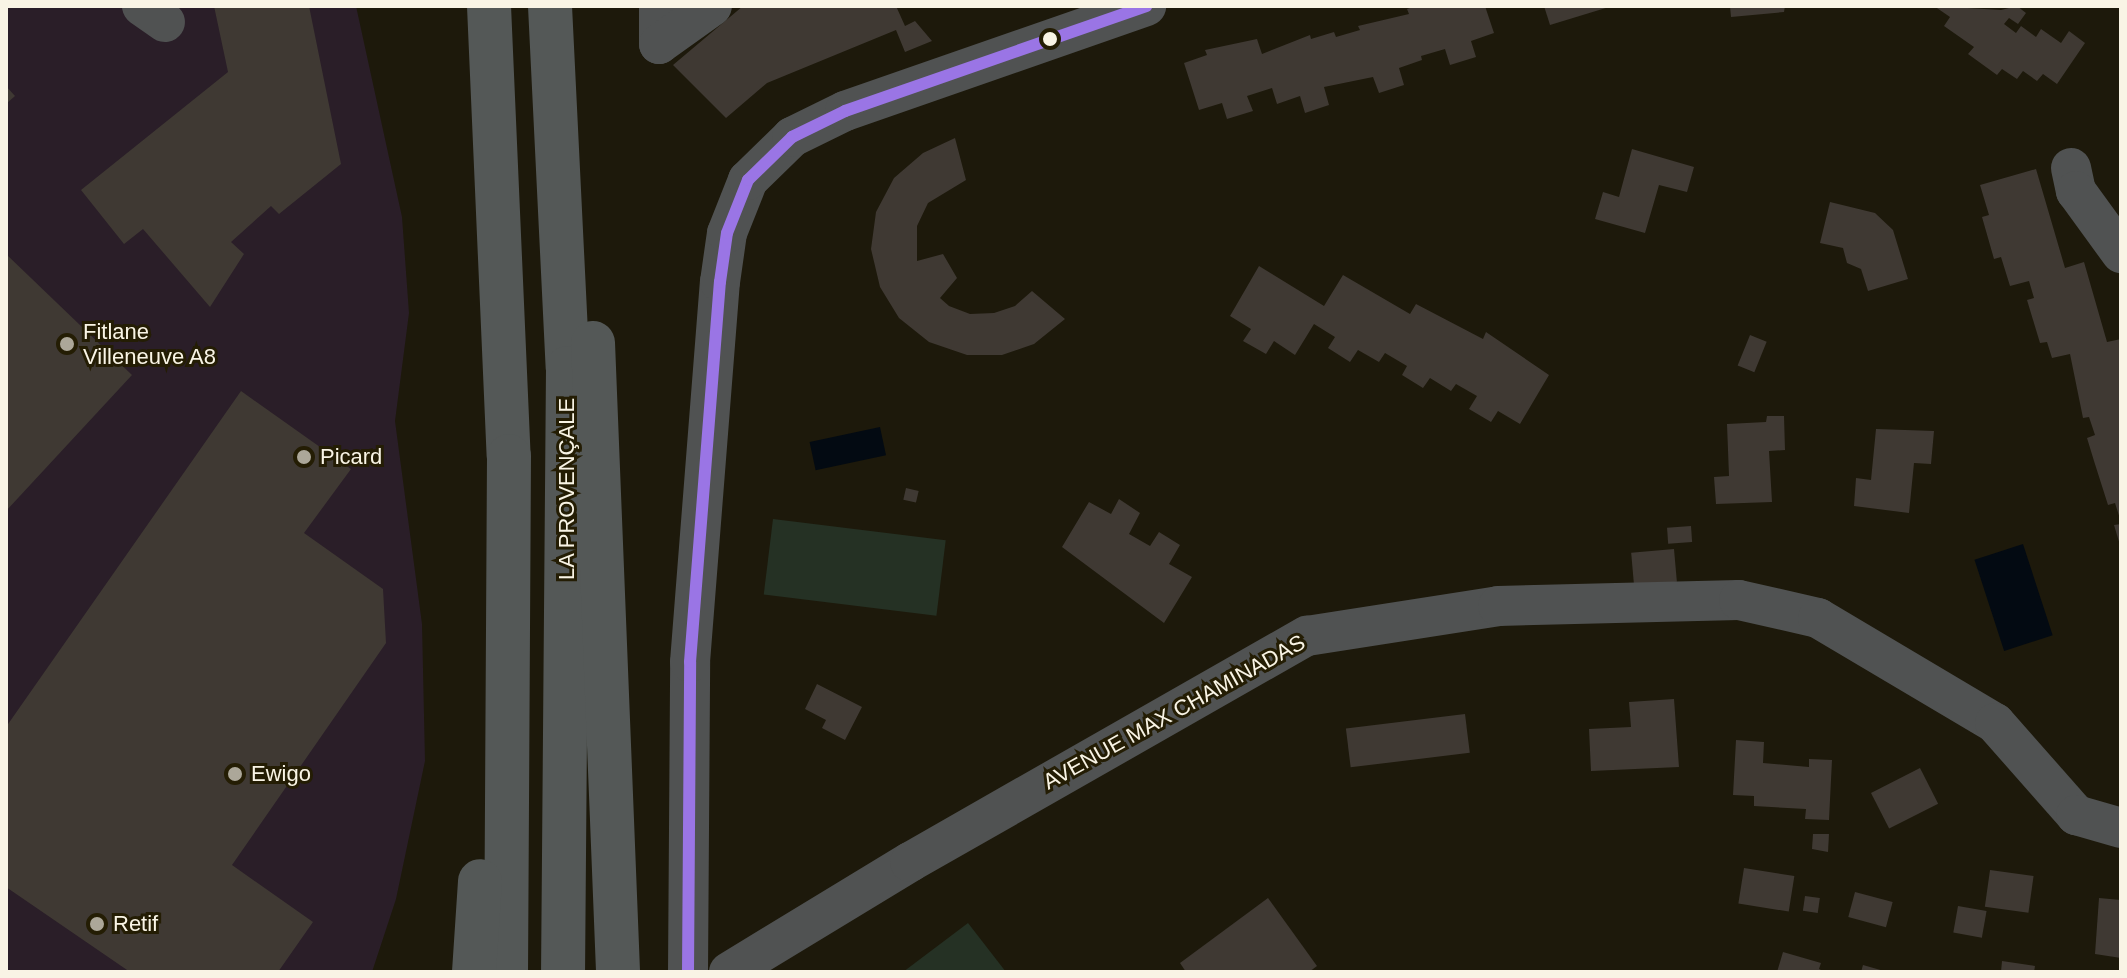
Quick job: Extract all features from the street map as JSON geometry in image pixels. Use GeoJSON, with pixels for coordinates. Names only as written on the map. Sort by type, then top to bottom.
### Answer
{"type":"FeatureCollection","features":[{"type":"Feature","properties":{"kind":"highway"},"geometry":{"type":"LineString","coordinates":[[489,6],[509,456],[506,972]]}},
{"type":"Feature","properties":{"kind":"highway","name":"LA PROVENÇALE"},"geometry":{"type":"LineString","coordinates":[[550,6],[568,368],[563,972]]}},
{"type":"Feature","properties":{"kind":"highway"},"geometry":{"type":"LineString","coordinates":[[559,193],[590,308],[599,389],[618,972]]}},
{"type":"Feature","properties":{"kind":"highway"},"geometry":{"type":"LineString","coordinates":[[474,972],[509,456]]}},
{"type":"Feature","properties":{"kind":"street"},"geometry":{"type":"LineString","coordinates":[[659,6],[659,44],[712,6]]}},
{"type":"Feature","properties":{"kind":"street"},"geometry":{"type":"LineString","coordinates":[[688,972],[691,646],[720,282],[727,233],[748,180],[792,137],[845,111],[1066,20],[1146,6]]}},
{"type":"Feature","properties":{"kind":"street"},"geometry":{"type":"LineString","coordinates":[[2071,168],[2076,191],[2121,253]]}},
{"type":"Feature","properties":{"kind":"street","name":"AVENUE MAX CHAMINADAS"},"geometry":{"type":"LineString","coordinates":[[729,972],[922,854],[1307,636],[1498,606],[1739,600],[1818,618],[1995,723],[2076,815],[2121,828]]}},
{"type":"Feature","properties":{"kind":"shaded area"},"geometry":{"type":"Polygon","coordinates":[[[6,6],[356,6],[402,217],[409,313],[395,421],[422,624],[425,761],[396,899],[372,972],[6,972],[6,6]]]}},
{"type":"Feature","properties":{"kind":"shaded area"},"geometry":{"type":"Polygon","coordinates":[[[880,427],[886,455],[816,470],[810,442],[880,427]]]}},
{"type":"Feature","properties":{"kind":"shaded area"},"geometry":{"type":"Polygon","coordinates":[[[2023,544],[2053,635],[2004,651],[1974,560],[2023,544]]]}},
{"type":"Feature","properties":{"kind":"green space"},"geometry":{"type":"Polygon","coordinates":[[[773,519],[946,540],[936,616],[764,594],[773,519]]]}},
{"type":"Feature","properties":{"kind":"green space"},"geometry":{"type":"Polygon","coordinates":[[[968,923],[1006,972],[903,972],[968,923]]]}},
{"type":"Feature","properties":{"kind":"building"},"geometry":{"type":"Polygon","coordinates":[[[214,6],[309,6],[341,164],[279,214],[271,206],[231,242],[244,254],[210,307],[143,229],[124,244],[81,190],[228,72],[214,6]]]}},
{"type":"Feature","properties":{"kind":"building"},"geometry":{"type":"Polygon","coordinates":[[[743,6],[896,6],[905,26],[915,21],[932,41],[905,52],[896,30],[767,83],[726,118],[673,65],[743,6]]]}},
{"type":"Feature","properties":{"kind":"building"},"geometry":{"type":"Polygon","coordinates":[[[1416,6],[1485,6],[1494,33],[1471,41],[1476,57],[1450,65],[1445,49],[1421,56],[1422,60],[1399,68],[1404,85],[1379,93],[1373,77],[1324,87],[1329,105],[1305,113],[1300,96],[1277,104],[1272,88],[1247,96],[1253,111],[1227,119],[1222,103],[1199,110],[1184,63],[1207,55],[1205,50],[1257,39],[1262,54],[1310,35],[1311,39],[1334,32],[1336,37],[1360,30],[1358,26],[1409,14],[1407,9],[1416,6]]]}},
{"type":"Feature","properties":{"kind":"building"},"geometry":{"type":"Polygon","coordinates":[[[1544,6],[1609,6],[1609,7],[1550,25],[1544,6]]]}},
{"type":"Feature","properties":{"kind":"building"},"geometry":{"type":"Polygon","coordinates":[[[1730,6],[1785,6],[1784,12],[1731,17],[1730,6]]]}},
{"type":"Feature","properties":{"kind":"building"},"geometry":{"type":"Polygon","coordinates":[[[1934,6],[2001,10],[2017,6],[2026,13],[2018,24],[2009,18],[2004,24],[2016,33],[2021,26],[2036,37],[2041,29],[2061,43],[2069,31],[2085,43],[2057,84],[2043,74],[2037,81],[2023,71],[2017,79],[2002,69],[1997,75],[1968,54],[1974,47],[1944,26],[1950,17],[1934,6]]]}},
{"type":"Feature","properties":{"kind":"building"},"geometry":{"type":"Polygon","coordinates":[[[6,86],[15,96],[6,104],[6,86]]]}},
{"type":"Feature","properties":{"kind":"building"},"geometry":{"type":"Polygon","coordinates":[[[955,138],[966,180],[928,203],[917,226],[917,261],[943,254],[957,278],[940,298],[949,306],[970,314],[994,313],[1015,306],[1032,291],[1065,319],[1034,344],[1002,355],[967,355],[929,342],[899,318],[880,287],[871,249],[876,212],[894,178],[923,153],[955,138]]]}},
{"type":"Feature","properties":{"kind":"building"},"geometry":{"type":"Polygon","coordinates":[[[1632,149],[1694,167],[1687,192],[1659,185],[1645,233],[1595,219],[1603,192],[1619,197],[1632,149]]]}},
{"type":"Feature","properties":{"kind":"building"},"geometry":{"type":"Polygon","coordinates":[[[2036,169],[2065,268],[2084,262],[2107,342],[2121,339],[2121,522],[2115,503],[2108,505],[2087,438],[2095,435],[2089,417],[2083,418],[2070,354],[2052,358],[2047,342],[2040,343],[2027,300],[2034,298],[2029,281],[2010,286],[2001,257],[1994,259],[1982,217],[1989,215],[1980,185],[2036,169]]]}},
{"type":"Feature","properties":{"kind":"building"},"geometry":{"type":"Polygon","coordinates":[[[1830,202],[1875,213],[1893,230],[1908,279],[1868,291],[1861,269],[1847,263],[1843,248],[1820,243],[1830,202]]]}},
{"type":"Feature","properties":{"kind":"building"},"geometry":{"type":"Polygon","coordinates":[[[6,254],[132,375],[6,511],[6,254]]]}},
{"type":"Feature","properties":{"kind":"building"},"geometry":{"type":"Polygon","coordinates":[[[1259,266],[1324,306],[1343,275],[1410,314],[1416,304],[1483,339],[1486,332],[1549,375],[1520,424],[1498,411],[1491,422],[1469,409],[1477,396],[1456,384],[1451,391],[1430,378],[1423,388],[1402,375],[1407,366],[1385,353],[1379,362],[1358,350],[1350,362],[1328,348],[1335,337],[1314,324],[1295,355],[1274,341],[1266,354],[1243,341],[1251,329],[1230,316],[1259,266]]]}},
{"type":"Feature","properties":{"kind":"building"},"geometry":{"type":"Polygon","coordinates":[[[1750,335],[1767,342],[1754,372],[1738,366],[1750,335]]]}},
{"type":"Feature","properties":{"kind":"building"},"geometry":{"type":"Polygon","coordinates":[[[241,391],[351,469],[304,533],[383,589],[386,643],[232,865],[313,922],[278,972],[130,972],[6,887],[6,727],[241,391]]]}},
{"type":"Feature","properties":{"kind":"building"},"geometry":{"type":"Polygon","coordinates":[[[1767,416],[1784,416],[1785,450],[1769,451],[1772,502],[1716,504],[1714,477],[1729,476],[1727,424],[1766,422],[1767,416]]]}},
{"type":"Feature","properties":{"kind":"building"},"geometry":{"type":"Polygon","coordinates":[[[1876,429],[1934,431],[1931,464],[1914,463],[1909,513],[1854,506],[1856,478],[1871,480],[1876,429]]]}},
{"type":"Feature","properties":{"kind":"building"},"geometry":{"type":"Polygon","coordinates":[[[906,488],[919,491],[916,503],[903,500],[906,488]]]}},
{"type":"Feature","properties":{"kind":"building"},"geometry":{"type":"Polygon","coordinates":[[[1119,499],[1140,513],[1129,534],[1150,546],[1159,532],[1180,545],[1169,564],[1192,577],[1164,623],[1062,547],[1089,502],[1111,514],[1119,499]]]}},
{"type":"Feature","properties":{"kind":"building"},"geometry":{"type":"Polygon","coordinates":[[[2121,524],[2121,545],[2120,545],[2114,525],[2121,524]]]}},
{"type":"Feature","properties":{"kind":"building"},"geometry":{"type":"Polygon","coordinates":[[[1691,526],[1692,542],[1668,544],[1667,528],[1691,526]]]}},
{"type":"Feature","properties":{"kind":"building"},"geometry":{"type":"Polygon","coordinates":[[[1674,549],[1677,582],[1634,586],[1631,553],[1674,549]]]}},
{"type":"Feature","properties":{"kind":"building"},"geometry":{"type":"Polygon","coordinates":[[[817,684],[862,707],[845,740],[822,728],[826,720],[805,709],[817,684]]]}},
{"type":"Feature","properties":{"kind":"building"},"geometry":{"type":"Polygon","coordinates":[[[1674,699],[1679,767],[1591,771],[1589,729],[1631,727],[1629,702],[1674,699]]]}},
{"type":"Feature","properties":{"kind":"building"},"geometry":{"type":"Polygon","coordinates":[[[1465,714],[1470,753],[1351,767],[1346,729],[1465,714]]]}},
{"type":"Feature","properties":{"kind":"building"},"geometry":{"type":"Polygon","coordinates":[[[1736,740],[1764,742],[1763,763],[1809,767],[1809,759],[1832,760],[1829,820],[1805,819],[1806,809],[1754,806],[1754,796],[1733,795],[1736,740]]]}},
{"type":"Feature","properties":{"kind":"building"},"geometry":{"type":"Polygon","coordinates":[[[1920,768],[1938,804],[1889,829],[1871,793],[1920,768]]]}},
{"type":"Feature","properties":{"kind":"building"},"geometry":{"type":"Polygon","coordinates":[[[1813,834],[1829,834],[1828,852],[1812,849],[1813,834]]]}},
{"type":"Feature","properties":{"kind":"building"},"geometry":{"type":"Polygon","coordinates":[[[1744,868],[1794,876],[1789,912],[1738,904],[1744,868]]]}},
{"type":"Feature","properties":{"kind":"building"},"geometry":{"type":"Polygon","coordinates":[[[1990,870],[2034,876],[2028,913],[1985,907],[1990,870]]]}},
{"type":"Feature","properties":{"kind":"building"},"geometry":{"type":"Polygon","coordinates":[[[1855,892],[1893,902],[1886,927],[1848,917],[1855,892]]]}},
{"type":"Feature","properties":{"kind":"building"},"geometry":{"type":"Polygon","coordinates":[[[1805,896],[1820,898],[1818,913],[1803,911],[1805,896]]]}},
{"type":"Feature","properties":{"kind":"building"},"geometry":{"type":"Polygon","coordinates":[[[1268,898],[1317,966],[1309,972],[1186,972],[1180,963],[1268,898]]]}},
{"type":"Feature","properties":{"kind":"building"},"geometry":{"type":"Polygon","coordinates":[[[2099,898],[2121,900],[2121,958],[2095,954],[2099,898]]]}},
{"type":"Feature","properties":{"kind":"building"},"geometry":{"type":"Polygon","coordinates":[[[1958,906],[1987,911],[1982,938],[1953,933],[1958,906]]]}},
{"type":"Feature","properties":{"kind":"building"},"geometry":{"type":"Polygon","coordinates":[[[1783,952],[1821,963],[1819,969],[1825,972],[1777,972],[1783,952]]]}},
{"type":"Feature","properties":{"kind":"building"},"geometry":{"type":"Polygon","coordinates":[[[2002,961],[2035,966],[2034,972],[2001,972],[2002,961]]]}},
{"type":"Feature","properties":{"kind":"building"},"geometry":{"type":"Polygon","coordinates":[[[1863,965],[1884,971],[1884,972],[1861,972],[1863,965]]]}},
{"type":"Feature","properties":{"kind":"transit line"},"geometry":{"type":"LineString","coordinates":[[688,972],[690,662],[720,282],[727,233],[748,180],[792,137],[845,111],[1146,6]]}},
{"type":"Feature","properties":{"kind":"place","name":"Fitlane Villeneuve A8"},"geometry":{"type":"Point","coordinates":[67,344]}},
{"type":"Feature","properties":{"kind":"place","name":"Picard"},"geometry":{"type":"Point","coordinates":[304,457]}},
{"type":"Feature","properties":{"kind":"place","name":"Ewigo"},"geometry":{"type":"Point","coordinates":[235,774]}},
{"type":"Feature","properties":{"kind":"place","name":"Retif"},"geometry":{"type":"Point","coordinates":[97,924]}}]}
